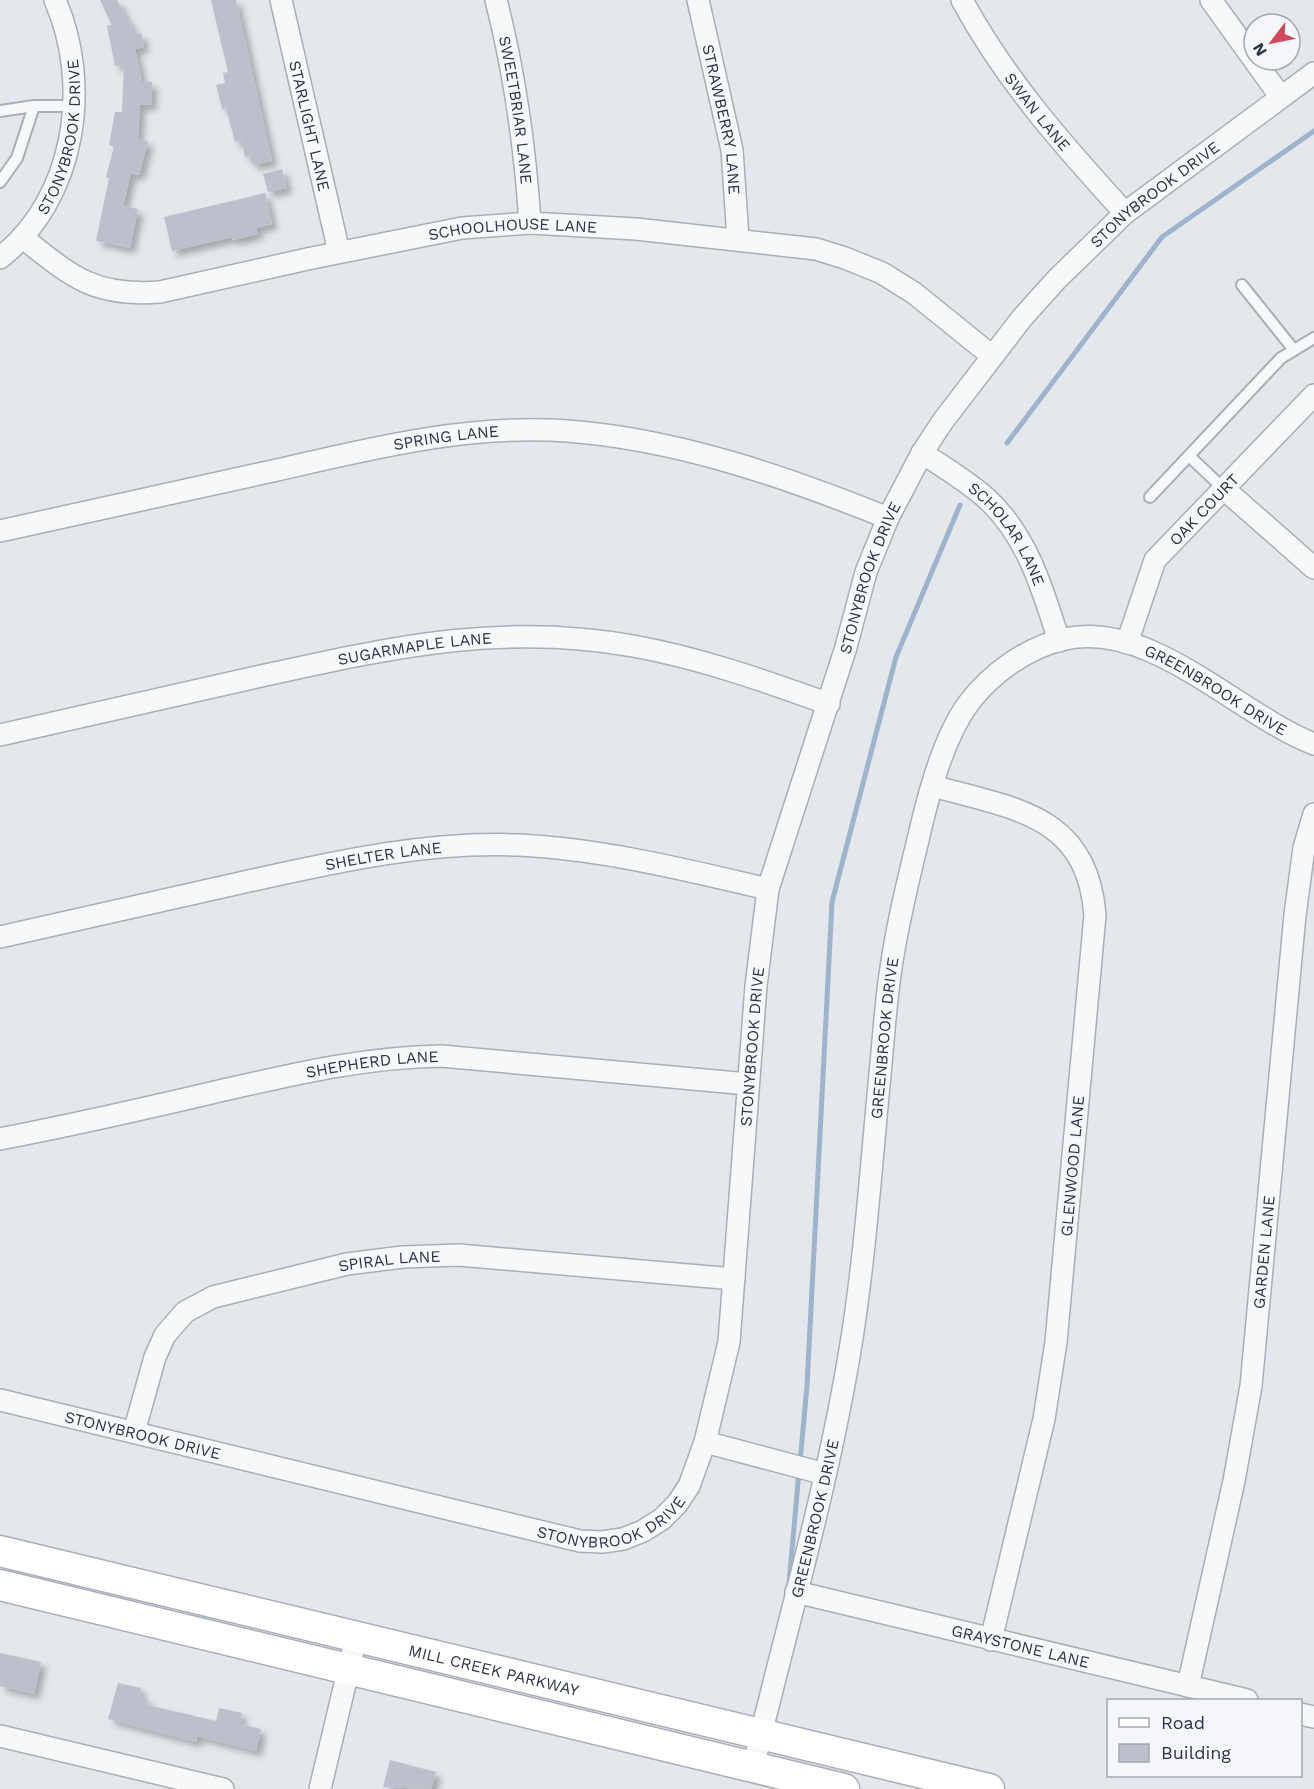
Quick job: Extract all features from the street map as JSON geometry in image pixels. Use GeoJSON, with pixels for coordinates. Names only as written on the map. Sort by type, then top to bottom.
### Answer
{"type":"FeatureCollection","features":[{"type":"Feature","properties":{"kind":"main road","name":"MILL CREEK PARKWAY"},"geometry":{"type":"LineString","coordinates":[[0,1551],[988,1789]]}},
{"type":"Feature","properties":{"kind":"main road","name":"MILL CREEK PARKWAY"},"geometry":{"type":"LineString","coordinates":[[0,1585],[844,1789]]}},
{"type":"Feature","properties":{"kind":"street","name":"STONYBROOK DRIVE"},"geometry":{"type":"LineString","coordinates":[[0,258],[22,237],[46,200],[60,173],[74,130],[75,106],[71,48],[55,0]]}},
{"type":"Feature","properties":{"kind":"street","name":"STARLIGHT LANE"},"geometry":{"type":"LineString","coordinates":[[281,0],[339,252]]}},
{"type":"Feature","properties":{"kind":"street","name":"SWEETBRIAR LANE"},"geometry":{"type":"LineString","coordinates":[[496,0],[518,92],[526,149],[530,223]]}},
{"type":"Feature","properties":{"kind":"street","name":"STRAWBERRY LANE"},"geometry":{"type":"LineString","coordinates":[[698,0],[732,150],[738,239]]}},
{"type":"Feature","properties":{"kind":"street","name":"SWAN LANE"},"geometry":{"type":"LineString","coordinates":[[962,0],[997,58],[1033,109],[1125,213]]}},
{"type":"Feature","properties":{"kind":"street"},"geometry":{"type":"LineString","coordinates":[[1210,0],[1280,96]]}},
{"type":"Feature","properties":{"kind":"street","name":"STONYBROOK DRIVE"},"geometry":{"type":"LineString","coordinates":[[0,1400],[580,1541],[602,1542],[643,1531],[662,1519],[677,1504],[689,1486],[705,1442],[729,1342],[756,986],[768,889],[829,704],[866,572],[888,518],[922,453],[992,356],[1057,279],[1125,213],[1314,73]]}},
{"type":"Feature","properties":{"kind":"street","name":"SCHOOLHOUSE LANE"},"geometry":{"type":"LineString","coordinates":[[22,237],[69,274],[90,285],[113,292],[137,294],[160,292],[339,252],[462,228],[530,223],[738,239],[816,249],[882,273],[914,293],[992,356]]}},
{"type":"Feature","properties":{"kind":"street","name":"OAK COURT"},"geometry":{"type":"LineString","coordinates":[[1127,643],[1155,560],[1314,395]]}},
{"type":"Feature","properties":{"kind":"street","name":"SPRING LANE"},"geometry":{"type":"LineString","coordinates":[[0,531],[379,447],[472,433],[514,430],[588,433],[698,454],[765,473],[888,518]]}},
{"type":"Feature","properties":{"kind":"street","name":"SCHOLAR LANE"},"geometry":{"type":"LineString","coordinates":[[922,453],[955,473],[988,499],[1012,529],[1033,565],[1059,641]]}},
{"type":"Feature","properties":{"kind":"street"},"geometry":{"type":"LineString","coordinates":[[1223,488],[1314,568]]}},
{"type":"Feature","properties":{"kind":"street","name":"SUGARMAPLE LANE"},"geometry":{"type":"LineString","coordinates":[[0,735],[379,650],[467,637],[514,636],[633,646],[705,663],[829,704]]}},
{"type":"Feature","properties":{"kind":"street","name":"GREENBROOK DRIVE"},"geometry":{"type":"LineString","coordinates":[[753,1767],[825,1474],[852,1339],[864,1248],[890,971],[899,916],[933,786],[960,717],[983,686],[1025,655],[1059,641],[1082,636],[1127,643],[1174,661],[1278,728],[1314,744]]}},
{"type":"Feature","properties":{"kind":"street","name":"GLENWOOD LANE"},"geometry":{"type":"LineString","coordinates":[[933,786],[1001,806],[1043,822],[1060,833],[1074,847],[1089,875],[1095,915],[1056,1342],[1044,1419],[991,1640]]}},
{"type":"Feature","properties":{"kind":"street","name":"GARDEN LANE"},"geometry":{"type":"LineString","coordinates":[[1188,1686],[1234,1481],[1251,1386],[1295,915],[1304,848],[1314,814]]}},
{"type":"Feature","properties":{"kind":"street","name":"SHELTER LANE"},"geometry":{"type":"LineString","coordinates":[[0,937],[311,868],[425,848],[471,845],[551,847],[608,854],[768,889]]}},
{"type":"Feature","properties":{"kind":"street","name":"SHEPHERD LANE"},"geometry":{"type":"LineString","coordinates":[[0,1139],[293,1075],[369,1060],[405,1056],[441,1056],[748,1084]]}},
{"type":"Feature","properties":{"kind":"street","name":"SPIRAL LANE"},"geometry":{"type":"LineString","coordinates":[[134,1432],[154,1357],[165,1335],[185,1312],[213,1297],[347,1264],[403,1257],[459,1255],[734,1279]]}},
{"type":"Feature","properties":{"kind":"street"},"geometry":{"type":"LineString","coordinates":[[705,1442],[825,1474]]}},
{"type":"Feature","properties":{"kind":"street","name":"GRAYSTONE LANE"},"geometry":{"type":"LineString","coordinates":[[796,1592],[1239,1699]]}},
{"type":"Feature","properties":{"kind":"street"},"geometry":{"type":"LineString","coordinates":[[320,1789],[356,1638]]}},
{"type":"Feature","properties":{"kind":"street"},"geometry":{"type":"LineString","coordinates":[[0,1736],[223,1789]]}},
{"type":"Feature","properties":{"kind":"lane"},"geometry":{"type":"LineString","coordinates":[[0,182],[17,158],[34,106]]}},
{"type":"Feature","properties":{"kind":"lane"},"geometry":{"type":"LineString","coordinates":[[0,111],[34,106],[75,106]]}},
{"type":"Feature","properties":{"kind":"lane"},"geometry":{"type":"LineString","coordinates":[[1242,285],[1294,350]]}},
{"type":"Feature","properties":{"kind":"lane"},"geometry":{"type":"LineString","coordinates":[[1150,497],[1281,358],[1314,338]]}},
{"type":"Feature","properties":{"kind":"lane"},"geometry":{"type":"LineString","coordinates":[[1189,456],[1223,488]]}},
{"type":"Feature","properties":{"kind":"building"},"geometry":{"type":"Polygon","coordinates":[[[100,0],[117,0],[128,22],[130,21],[133,35],[141,33],[144,47],[135,49],[142,82],[152,82],[151,105],[140,105],[138,139],[148,141],[139,175],[131,173],[123,206],[138,209],[130,248],[96,241],[109,178],[106,177],[114,147],[109,145],[115,112],[122,112],[124,64],[115,66],[107,26],[112,25],[100,0]]]}},
{"type":"Feature","properties":{"kind":"building"},"geometry":{"type":"Polygon","coordinates":[[[211,0],[236,0],[272,161],[253,165],[250,156],[245,157],[241,140],[235,142],[226,108],[222,109],[216,85],[225,83],[223,73],[228,72],[211,0]]]}},
{"type":"Feature","properties":{"kind":"building"},"geometry":{"type":"Polygon","coordinates":[[[282,169],[287,188],[268,192],[263,174],[282,169]]]}},
{"type":"Feature","properties":{"kind":"building"},"geometry":{"type":"Polygon","coordinates":[[[265,193],[272,224],[256,228],[258,234],[233,240],[232,237],[172,251],[164,217],[265,193]]]}},
{"type":"Feature","properties":{"kind":"building"},"geometry":{"type":"Polygon","coordinates":[[[0,1653],[41,1662],[34,1694],[0,1686],[0,1653]]]}},
{"type":"Feature","properties":{"kind":"building"},"geometry":{"type":"Polygon","coordinates":[[[118,1683],[141,1688],[139,1697],[148,1699],[147,1705],[216,1721],[219,1708],[242,1713],[240,1724],[261,1729],[256,1751],[197,1736],[196,1742],[108,1719],[118,1683]]]}},
{"type":"Feature","properties":{"kind":"building"},"geometry":{"type":"Polygon","coordinates":[[[390,1760],[436,1772],[431,1789],[383,1787],[390,1760]]]}},
{"type":"Feature","properties":{"kind":"waterway"},"geometry":{"type":"LineString","coordinates":[[1007,443],[1162,237],[1314,131]]}},
{"type":"Feature","properties":{"kind":"waterway"},"geometry":{"type":"LineString","coordinates":[[800,1462],[807,1386],[832,902],[896,657],[960,505]]}},
{"type":"Feature","properties":{"kind":"waterway"},"geometry":{"type":"LineString","coordinates":[[789,1584],[799,1471]]}}]}
